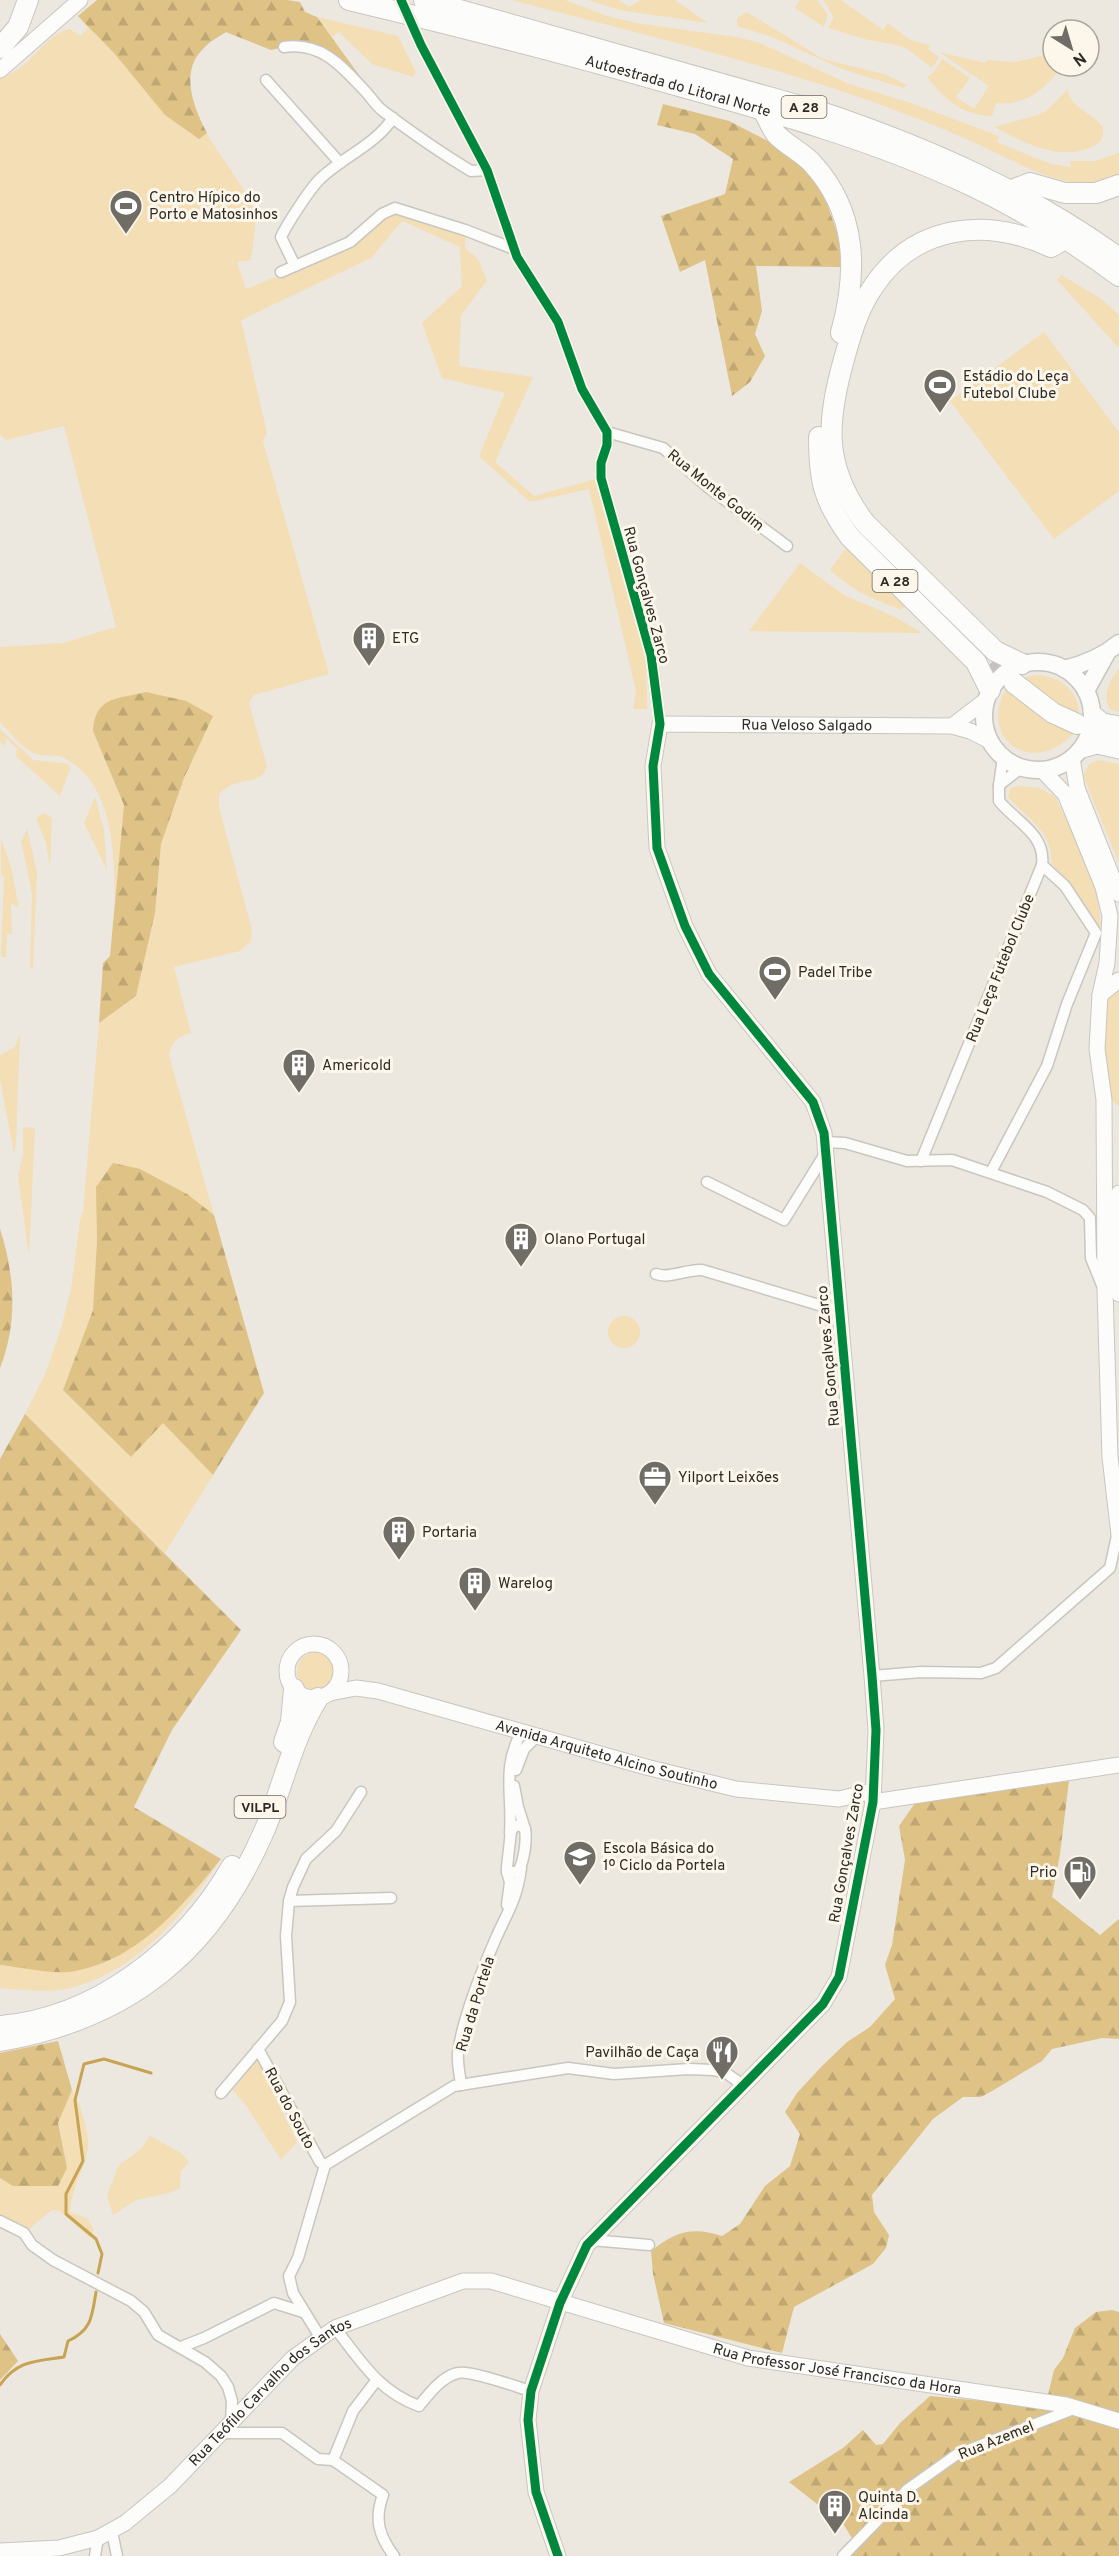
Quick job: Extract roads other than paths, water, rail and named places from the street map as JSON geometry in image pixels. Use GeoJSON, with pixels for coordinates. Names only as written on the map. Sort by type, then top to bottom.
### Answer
{"type":"FeatureCollection","features":[{"type":"Feature","properties":{"kind":"highway"},"geometry":{"type":"LineString","coordinates":[[0,48],[18,27],[28,0]]}},
{"type":"Feature","properties":{"kind":"highway","name":"Autoestrada do Litoral Norte"},"geometry":{"type":"LineString","coordinates":[[349,0],[520,41],[834,131],[936,170],[1009,206],[1065,239],[1119,276]]}},
{"type":"Feature","properties":{"kind":"highway","name":"Autoestrada do Litoral Norte"},"geometry":{"type":"LineString","coordinates":[[423,0],[818,111],[933,152],[1012,190],[1067,222],[1119,258]]}},
{"type":"Feature","properties":{"kind":"highway"},"geometry":{"type":"LineString","coordinates":[[763,110],[777,135],[805,156],[825,177],[837,197],[850,237],[853,266],[844,322],[823,395],[820,418],[821,461],[842,508],[854,523],[992,662]]}},
{"type":"Feature","properties":{"kind":"highway"},"geometry":{"type":"LineString","coordinates":[[1012,190],[1030,183],[1065,193],[1096,193],[1119,185]]}},
{"type":"Feature","properties":{"kind":"highway"},"geometry":{"type":"LineString","coordinates":[[1022,664],[995,651],[865,523],[850,503],[841,485],[835,466],[830,420],[839,376],[860,310],[873,286],[898,258],[928,240],[964,230],[986,228],[1007,231],[1030,237],[1051,247],[1065,239]]}},
{"type":"Feature","properties":{"kind":"highway","name":"A 28"},"geometry":{"type":"LineString","coordinates":[[821,461],[820,477],[834,514],[850,537],[976,662],[988,695]]}},
{"type":"Feature","properties":{"kind":"highway"},"geometry":{"type":"LineString","coordinates":[[1014,683],[1053,713],[1084,718]]}},
{"type":"Feature","properties":{"kind":"highway","name":"VILPL"},"geometry":{"type":"LineString","coordinates":[[0,2026],[20,2025],[62,2014],[99,1998],[149,1963],[171,1943],[227,1876],[253,1825],[291,1722],[294,1689]]}},
{"type":"Feature","properties":{"kind":"highway","name":"VILPL"},"geometry":{"type":"LineString","coordinates":[[0,2041],[63,2028],[107,2009],[159,1977],[181,1956],[225,1902],[252,1857],[265,1830],[303,1725],[324,1696]]}},
{"type":"Feature","properties":{"kind":"main road"},"geometry":{"type":"LineString","coordinates":[[0,70],[80,0]]}},
{"type":"Feature","properties":{"kind":"main road"},"geometry":{"type":"LineString","coordinates":[[1064,669],[1083,664],[1113,648]]}},
{"type":"Feature","properties":{"kind":"main road"},"geometry":{"type":"LineString","coordinates":[[1113,648],[1086,691],[1084,718],[1089,732],[1075,754],[1077,788],[1119,894]]}},
{"type":"Feature","properties":{"kind":"main road"},"geometry":{"type":"LineString","coordinates":[[952,726],[988,695],[1004,674],[1022,664],[1043,662],[1064,669],[1080,682],[1086,691]]}},
{"type":"Feature","properties":{"kind":"main road"},"geometry":{"type":"LineString","coordinates":[[988,695],[984,721],[990,741],[1003,758],[1022,768],[1042,770],[1053,768],[1075,754],[1097,746],[1119,751]]}},
{"type":"Feature","properties":{"kind":"main road"},"geometry":{"type":"LineString","coordinates":[[1084,718],[1103,721],[1114,731]]}},
{"type":"Feature","properties":{"kind":"main road","name":"Rua Veloso Salgado"},"geometry":{"type":"LineString","coordinates":[[660,724],[952,726],[970,731],[990,741]]}},
{"type":"Feature","properties":{"kind":"main road","name":"Rua Gonçalves Zarco"},"geometry":{"type":"LineString","coordinates":[[558,2556],[536,2492],[528,2420],[531,2391],[560,2303],[591,2240],[823,2004],[839,1977],[872,1803],[876,1730],[824,1133],[813,1102],[709,974],[686,926],[657,848],[653,766],[660,724]]}},
{"type":"Feature","properties":{"kind":"main road"},"geometry":{"type":"LineString","coordinates":[[1042,770],[1065,794],[1103,887],[1110,916],[1107,963],[1100,996],[1097,1049],[1104,1100],[1112,1292],[1110,1457],[1119,1533]]}},
{"type":"Feature","properties":{"kind":"main road"},"geometry":{"type":"LineString","coordinates":[[1100,996],[1119,980]]}},
{"type":"Feature","properties":{"kind":"main road"},"geometry":{"type":"LineString","coordinates":[[1104,1100],[1110,1110],[1119,1113]]}},
{"type":"Feature","properties":{"kind":"main road"},"geometry":{"type":"LineString","coordinates":[[1112,1292],[1119,1197]]}},
{"type":"Feature","properties":{"kind":"main road"},"geometry":{"type":"LineString","coordinates":[[311,1644],[324,1646],[334,1653],[340,1664],[341,1675],[337,1685],[324,1696],[305,1697],[294,1689],[287,1671],[290,1659],[298,1649],[311,1644]]}},
{"type":"Feature","properties":{"kind":"main road","name":"Avenida Arquiteto Alcino Soutinho"},"geometry":{"type":"LineString","coordinates":[[340,1664],[352,1678],[378,1691]]}},
{"type":"Feature","properties":{"kind":"main road","name":"Avenida Arquiteto Alcino Soutinho"},"geometry":{"type":"LineString","coordinates":[[324,1696],[356,1688],[378,1691],[656,1770],[736,1789],[872,1803],[1119,1765]]}},
{"type":"Feature","properties":{"kind":"main road","name":"Avenida Arquiteto Alcino Soutinho"},"geometry":{"type":"LineString","coordinates":[[839,1799],[872,1803]]}},
{"type":"Feature","properties":{"kind":"main road","name":"Rua Teófilo Carvalho dos Santos"},"geometry":{"type":"LineString","coordinates":[[0,2551],[59,2548],[112,2532],[170,2486],[279,2371],[320,2337],[335,2328],[463,2281],[491,2281],[560,2303]]}},
{"type":"Feature","properties":{"kind":"main road","name":"Rua Professor José Francisco da Hora"},"geometry":{"type":"LineString","coordinates":[[560,2303],[748,2358],[1076,2408],[1119,2421]]}},
{"type":"Feature","properties":{"kind":"street"},"geometry":{"type":"LineString","coordinates":[[401,0],[421,45],[487,170],[517,257],[558,322],[582,389],[607,432]]}},
{"type":"Feature","properties":{"kind":"street"},"geometry":{"type":"LineString","coordinates":[[284,47],[298,45],[311,47],[327,56],[354,80],[381,110],[471,171],[487,170]]}},
{"type":"Feature","properties":{"kind":"street"},"geometry":{"type":"LineString","coordinates":[[266,80],[340,163]]}},
{"type":"Feature","properties":{"kind":"street"},"geometry":{"type":"LineString","coordinates":[[295,266],[282,237],[312,188],[340,163],[365,148],[393,118]]}},
{"type":"Feature","properties":{"kind":"street"},"geometry":{"type":"LineString","coordinates":[[281,272],[350,242],[382,214],[395,208],[408,210],[514,249]]}},
{"type":"Feature","properties":{"kind":"street","name":"Rua Monte Godim"},"geometry":{"type":"LineString","coordinates":[[607,432],[663,448],[709,488],[787,546]]}},
{"type":"Feature","properties":{"kind":"street","name":"Rua Gonçalves Zarco"},"geometry":{"type":"LineString","coordinates":[[607,432],[607,445],[601,463],[601,478],[651,655],[660,724]]}},
{"type":"Feature","properties":{"kind":"street"},"geometry":{"type":"LineString","coordinates":[[991,1172],[1047,1066],[1067,1004],[1096,933],[1065,886],[1042,865],[1043,856],[1037,838],[999,801],[1003,758]]}},
{"type":"Feature","properties":{"kind":"street"},"geometry":{"type":"LineString","coordinates":[[999,785],[1022,768]]}},
{"type":"Feature","properties":{"kind":"street","name":"Rua Leça Futebol Clube"},"geometry":{"type":"LineString","coordinates":[[921,1161],[1042,865]]}},
{"type":"Feature","properties":{"kind":"street"},"geometry":{"type":"LineString","coordinates":[[707,1182],[784,1221],[825,1148],[845,1143],[907,1161],[952,1160],[1047,1192],[1087,1213],[1090,1218],[1091,1258],[1112,1292]]}},
{"type":"Feature","properties":{"kind":"street"},"geometry":{"type":"LineString","coordinates":[[656,1274],[664,1276],[689,1269],[702,1270],[839,1311]]}},
{"type":"Feature","properties":{"kind":"street"},"geometry":{"type":"LineString","coordinates":[[872,1676],[921,1672],[989,1671],[1114,1571],[1119,1533]]}},
{"type":"Feature","properties":{"kind":"street"},"geometry":{"type":"LineString","coordinates":[[498,1724],[508,1734],[514,1748]]}},
{"type":"Feature","properties":{"kind":"street","name":"Rua da Portela"},"geometry":{"type":"LineString","coordinates":[[502,1926],[510,1892],[507,1872],[511,1822],[508,1785],[514,1748],[522,1731]]}},
{"type":"Feature","properties":{"kind":"street","name":"Rua da Portela"},"geometry":{"type":"LineString","coordinates":[[461,2085],[458,2054],[464,2030],[481,1973],[512,1908],[518,1890],[525,1829],[514,1790],[518,1760],[524,1749],[538,1736]]}},
{"type":"Feature","properties":{"kind":"street"},"geometry":{"type":"LineString","coordinates":[[221,2093],[282,2021],[290,2002],[286,1936],[289,1901],[306,1859],[336,1831],[361,1792]]}},
{"type":"Feature","properties":{"kind":"street"},"geometry":{"type":"LineString","coordinates":[[510,1839],[515,1826],[525,1829]]}},
{"type":"Feature","properties":{"kind":"street"},"geometry":{"type":"LineString","coordinates":[[507,1872],[513,1874],[521,1868]]}},
{"type":"Feature","properties":{"kind":"street"},"geometry":{"type":"LineString","coordinates":[[289,1901],[391,1898]]}},
{"type":"Feature","properties":{"kind":"street","name":"Rua do Souto"},"geometry":{"type":"LineString","coordinates":[[258,2049],[297,2124],[320,2162],[325,2165]]}},
{"type":"Feature","properties":{"kind":"street"},"geometry":{"type":"LineString","coordinates":[[320,2337],[292,2293],[289,2276],[298,2258],[325,2165],[454,2086],[568,2068],[614,2074],[689,2068],[713,2070],[726,2073],[743,2085]]}},
{"type":"Feature","properties":{"kind":"street"},"geometry":{"type":"LineString","coordinates":[[0,2221],[24,2233],[32,2244],[53,2260],[131,2301],[144,2312],[158,2335],[205,2362],[221,2376],[228,2387],[231,2401],[227,2428],[282,2433],[318,2459],[333,2460],[383,2495],[377,2510],[378,2521],[385,2544],[394,2556]]}},
{"type":"Feature","properties":{"kind":"street"},"geometry":{"type":"LineString","coordinates":[[591,2240],[649,2245]]}},
{"type":"Feature","properties":{"kind":"street"},"geometry":{"type":"LineString","coordinates":[[181,2347],[274,2303],[303,2312]]}},
{"type":"Feature","properties":{"kind":"street"},"geometry":{"type":"LineString","coordinates":[[335,2328],[376,2381],[399,2399],[418,2406],[436,2387],[457,2373],[468,2373],[531,2391]]}},
{"type":"Feature","properties":{"kind":"street"},"geometry":{"type":"LineString","coordinates":[[333,2460],[353,2411],[376,2381]]}},
{"type":"Feature","properties":{"kind":"street","name":"Rua Azemel"},"geometry":{"type":"LineString","coordinates":[[843,2556],[908,2489],[956,2455],[1076,2408]]}},
{"type":"Feature","properties":{"kind":"street"},"geometry":{"type":"LineString","coordinates":[[112,2532],[117,2556]]}},
{"type":"Feature","properties":{"kind":"street"},"geometry":{"type":"LineString","coordinates":[[95,2556],[98,2538]]}},
{"type":"Feature","properties":{"kind":"waterway"},"geometry":{"type":"LineString","coordinates":[[98,2273],[102,2254],[96,2239],[66,2214],[66,2194],[83,2161],[75,2100],[84,2064],[104,2059],[151,2073]]}},
{"type":"Feature","properties":{"kind":"waterway"},"geometry":{"type":"LineString","coordinates":[[0,2385],[21,2366],[36,2361],[64,2357],[68,2341],[82,2332],[90,2321],[96,2292]]}},
{"type":"Feature","properties":{"kind":"tunnel"},"geometry":{"type":"LineString","coordinates":[[992,662],[1014,683]]}},
{"type":"Feature","properties":{"kind":"tunnel"},"geometry":{"type":"LineString","coordinates":[[1077,724],[1104,733]]}},
{"type":"Feature","properties":{"kind":"place","name":"Centro Hípico do Porto e Matosinhos"},"geometry":{"type":"Point","coordinates":[126,235]}},
{"type":"Feature","properties":{"kind":"place","name":"Estádio do Leça Futebol Clube"},"geometry":{"type":"Point","coordinates":[940,414]}},
{"type":"Feature","properties":{"kind":"place","name":"ETG"},"geometry":{"type":"Point","coordinates":[369,667]}},
{"type":"Feature","properties":{"kind":"place","name":"Padel Tribe"},"geometry":{"type":"Point","coordinates":[775,1001]}},
{"type":"Feature","properties":{"kind":"place","name":"Americold"},"geometry":{"type":"Point","coordinates":[299,1094]}},
{"type":"Feature","properties":{"kind":"place","name":"Olano Portugal"},"geometry":{"type":"Point","coordinates":[521,1268]}},
{"type":"Feature","properties":{"kind":"place","name":"Yilport Leixões"},"geometry":{"type":"Point","coordinates":[655,1506]}},
{"type":"Feature","properties":{"kind":"place","name":"Portaria"},"geometry":{"type":"Point","coordinates":[399,1561]}},
{"type":"Feature","properties":{"kind":"place","name":"Warelog"},"geometry":{"type":"Point","coordinates":[475,1612]}},
{"type":"Feature","properties":{"kind":"place","name":"Escola Básica do 1º Ciclo da Portela"},"geometry":{"type":"Point","coordinates":[580,1886]}},
{"type":"Feature","properties":{"kind":"place","name":"Prio"},"geometry":{"type":"Point","coordinates":[1080,1901]}},
{"type":"Feature","properties":{"kind":"place","name":"Pavilhão de Caça"},"geometry":{"type":"Point","coordinates":[722,2081]}},
{"type":"Feature","properties":{"kind":"place","name":"Quinta D. Alcinda"},"geometry":{"type":"Point","coordinates":[835,2535]}}]}
